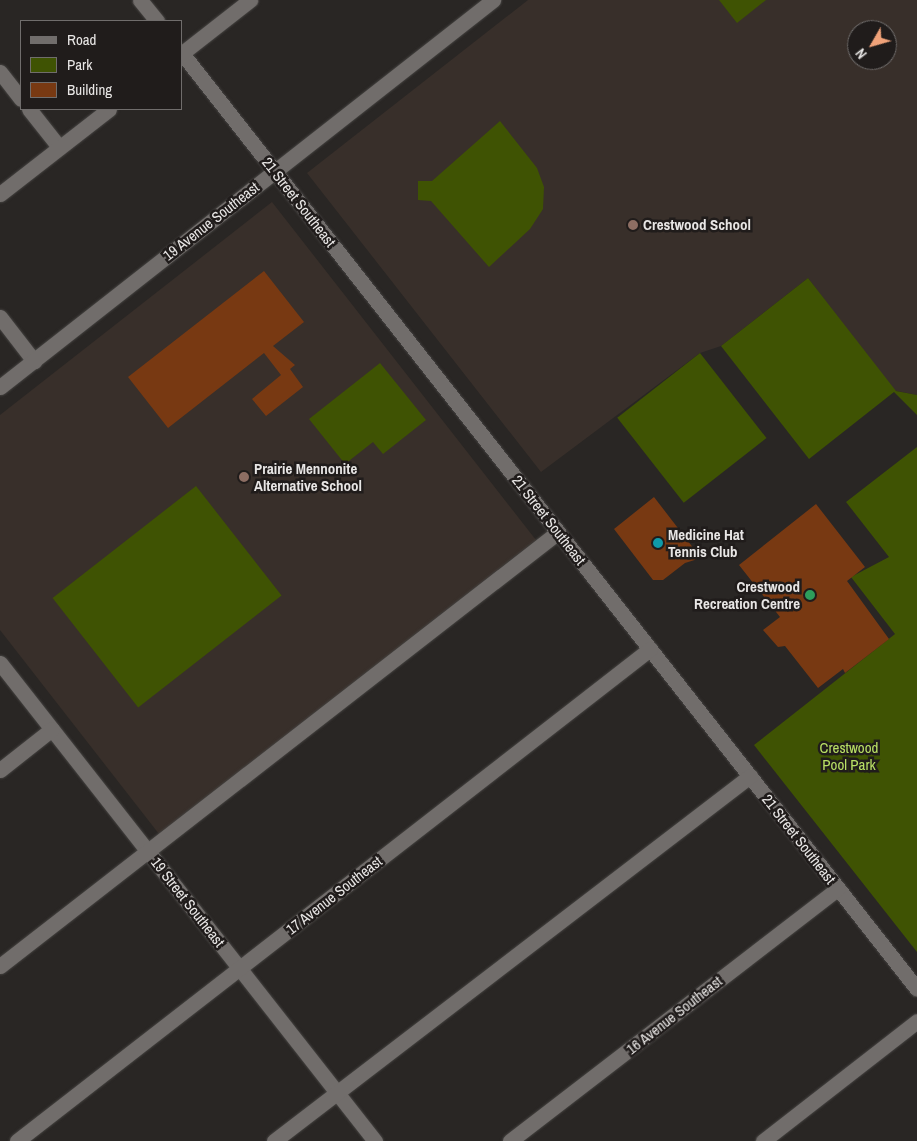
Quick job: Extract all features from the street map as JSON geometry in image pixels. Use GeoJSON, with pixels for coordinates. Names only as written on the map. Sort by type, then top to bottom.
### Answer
{"type":"FeatureCollection","features":[{"type":"Feature","properties":{"kind":"street"},"geometry":{"type":"LineString","coordinates":[[140,0],[156,20]]}},
{"type":"Feature","properties":{"kind":"street"},"geometry":{"type":"LineString","coordinates":[[182,53],[250,0]]}},
{"type":"Feature","properties":{"kind":"street","name":"19 Avenue Southeast"},"geometry":{"type":"LineString","coordinates":[[0,387],[274,170],[493,0]]}},
{"type":"Feature","properties":{"kind":"street","name":"21 Street Southeast"},"geometry":{"type":"LineString","coordinates":[[182,53],[917,989]]}},
{"type":"Feature","properties":{"kind":"street"},"geometry":{"type":"LineString","coordinates":[[0,72],[20,98]]}},
{"type":"Feature","properties":{"kind":"street"},"geometry":{"type":"LineString","coordinates":[[30,110],[59,147]]}},
{"type":"Feature","properties":{"kind":"street"},"geometry":{"type":"LineString","coordinates":[[0,194],[108,110]]}},
{"type":"Feature","properties":{"kind":"street"},"geometry":{"type":"LineString","coordinates":[[0,317],[34,361]]}},
{"type":"Feature","properties":{"kind":"street"},"geometry":{"type":"LineString","coordinates":[[0,966],[558,532]]}},
{"type":"Feature","properties":{"kind":"street","name":"17 Avenue Southeast"},"geometry":{"type":"LineString","coordinates":[[17,1141],[650,649]]}},
{"type":"Feature","properties":{"kind":"street","name":"19 Street Southeast"},"geometry":{"type":"LineString","coordinates":[[0,663],[375,1141]]}},
{"type":"Feature","properties":{"kind":"street"},"geometry":{"type":"LineString","coordinates":[[0,770],[52,729]]}},
{"type":"Feature","properties":{"kind":"street"},"geometry":{"type":"LineString","coordinates":[[274,1141],[750,776]]}},
{"type":"Feature","properties":{"kind":"street","name":"16 Avenue Southeast"},"geometry":{"type":"LineString","coordinates":[[510,1141],[838,888]]}},
{"type":"Feature","properties":{"kind":"street"},"geometry":{"type":"LineString","coordinates":[[763,1141],[917,1021]]}},
{"type":"Feature","properties":{"kind":"shaded area","name":"Crestwood School"},"geometry":{"type":"Polygon","coordinates":[[[528,0],[917,0],[917,395],[892,390],[808,278],[721,346],[700,353],[541,472],[307,173],[528,0]]]}},
{"type":"Feature","properties":{"kind":"shaded area","name":"Prairie Mennonite Alternative School"},"geometry":{"type":"Polygon","coordinates":[[[272,202],[536,540],[159,834],[0,630],[0,415],[272,202]]]}},
{"type":"Feature","properties":{"kind":"green space"},"geometry":{"type":"Polygon","coordinates":[[[719,0],[766,0],[737,23],[719,0]]]}},
{"type":"Feature","properties":{"kind":"green space"},"geometry":{"type":"Polygon","coordinates":[[[500,121],[537,168],[544,187],[543,209],[530,229],[489,267],[431,201],[418,200],[418,181],[432,181],[500,121]]]}},
{"type":"Feature","properties":{"kind":"green space"},"geometry":{"type":"Polygon","coordinates":[[[808,278],[896,391],[917,395],[917,415],[894,392],[809,459],[721,346],[808,278]]]}},
{"type":"Feature","properties":{"kind":"green space"},"geometry":{"type":"Polygon","coordinates":[[[700,353],[766,438],[684,503],[617,418],[700,353]]]}},
{"type":"Feature","properties":{"kind":"green space"},"geometry":{"type":"Polygon","coordinates":[[[380,363],[426,420],[383,454],[373,442],[345,464],[309,419],[380,363]]]}},
{"type":"Feature","properties":{"kind":"green space","name":"Crestwood Pool Park"},"geometry":{"type":"Polygon","coordinates":[[[917,447],[917,952],[754,745],[895,634],[851,577],[889,557],[846,502],[917,447]]]}},
{"type":"Feature","properties":{"kind":"green space"},"geometry":{"type":"Polygon","coordinates":[[[196,486],[282,596],[138,708],[53,598],[196,486]]]}},
{"type":"Feature","properties":{"kind":"building"},"geometry":{"type":"Polygon","coordinates":[[[264,271],[304,322],[273,346],[295,365],[290,369],[303,387],[266,416],[252,399],[281,375],[264,353],[168,428],[128,377],[264,271]]]}},
{"type":"Feature","properties":{"kind":"building","name":"Medicine Hat Tennis Club"},"geometry":{"type":"Polygon","coordinates":[[[654,497],[701,558],[685,563],[663,580],[653,580],[614,529],[654,497]]]}},
{"type":"Feature","properties":{"kind":"building","name":"Crestwood Recreation Centre"},"geometry":{"type":"Polygon","coordinates":[[[816,504],[865,567],[847,581],[889,639],[845,673],[843,669],[818,688],[785,646],[778,647],[763,630],[780,617],[739,565],[816,504]]]}},
{"type":"Feature","properties":{"kind":"place","name":"Crestwood School"},"geometry":{"type":"Point","coordinates":[633,225]}},
{"type":"Feature","properties":{"kind":"place","name":"Prairie Mennonite Alternative School"},"geometry":{"type":"Point","coordinates":[244,477]}},
{"type":"Feature","properties":{"kind":"place","name":"Medicine Hat Tennis Club"},"geometry":{"type":"Point","coordinates":[658,543]}},
{"type":"Feature","properties":{"kind":"place","name":"Crestwood Recreation Centre"},"geometry":{"type":"Point","coordinates":[810,595]}}]}
